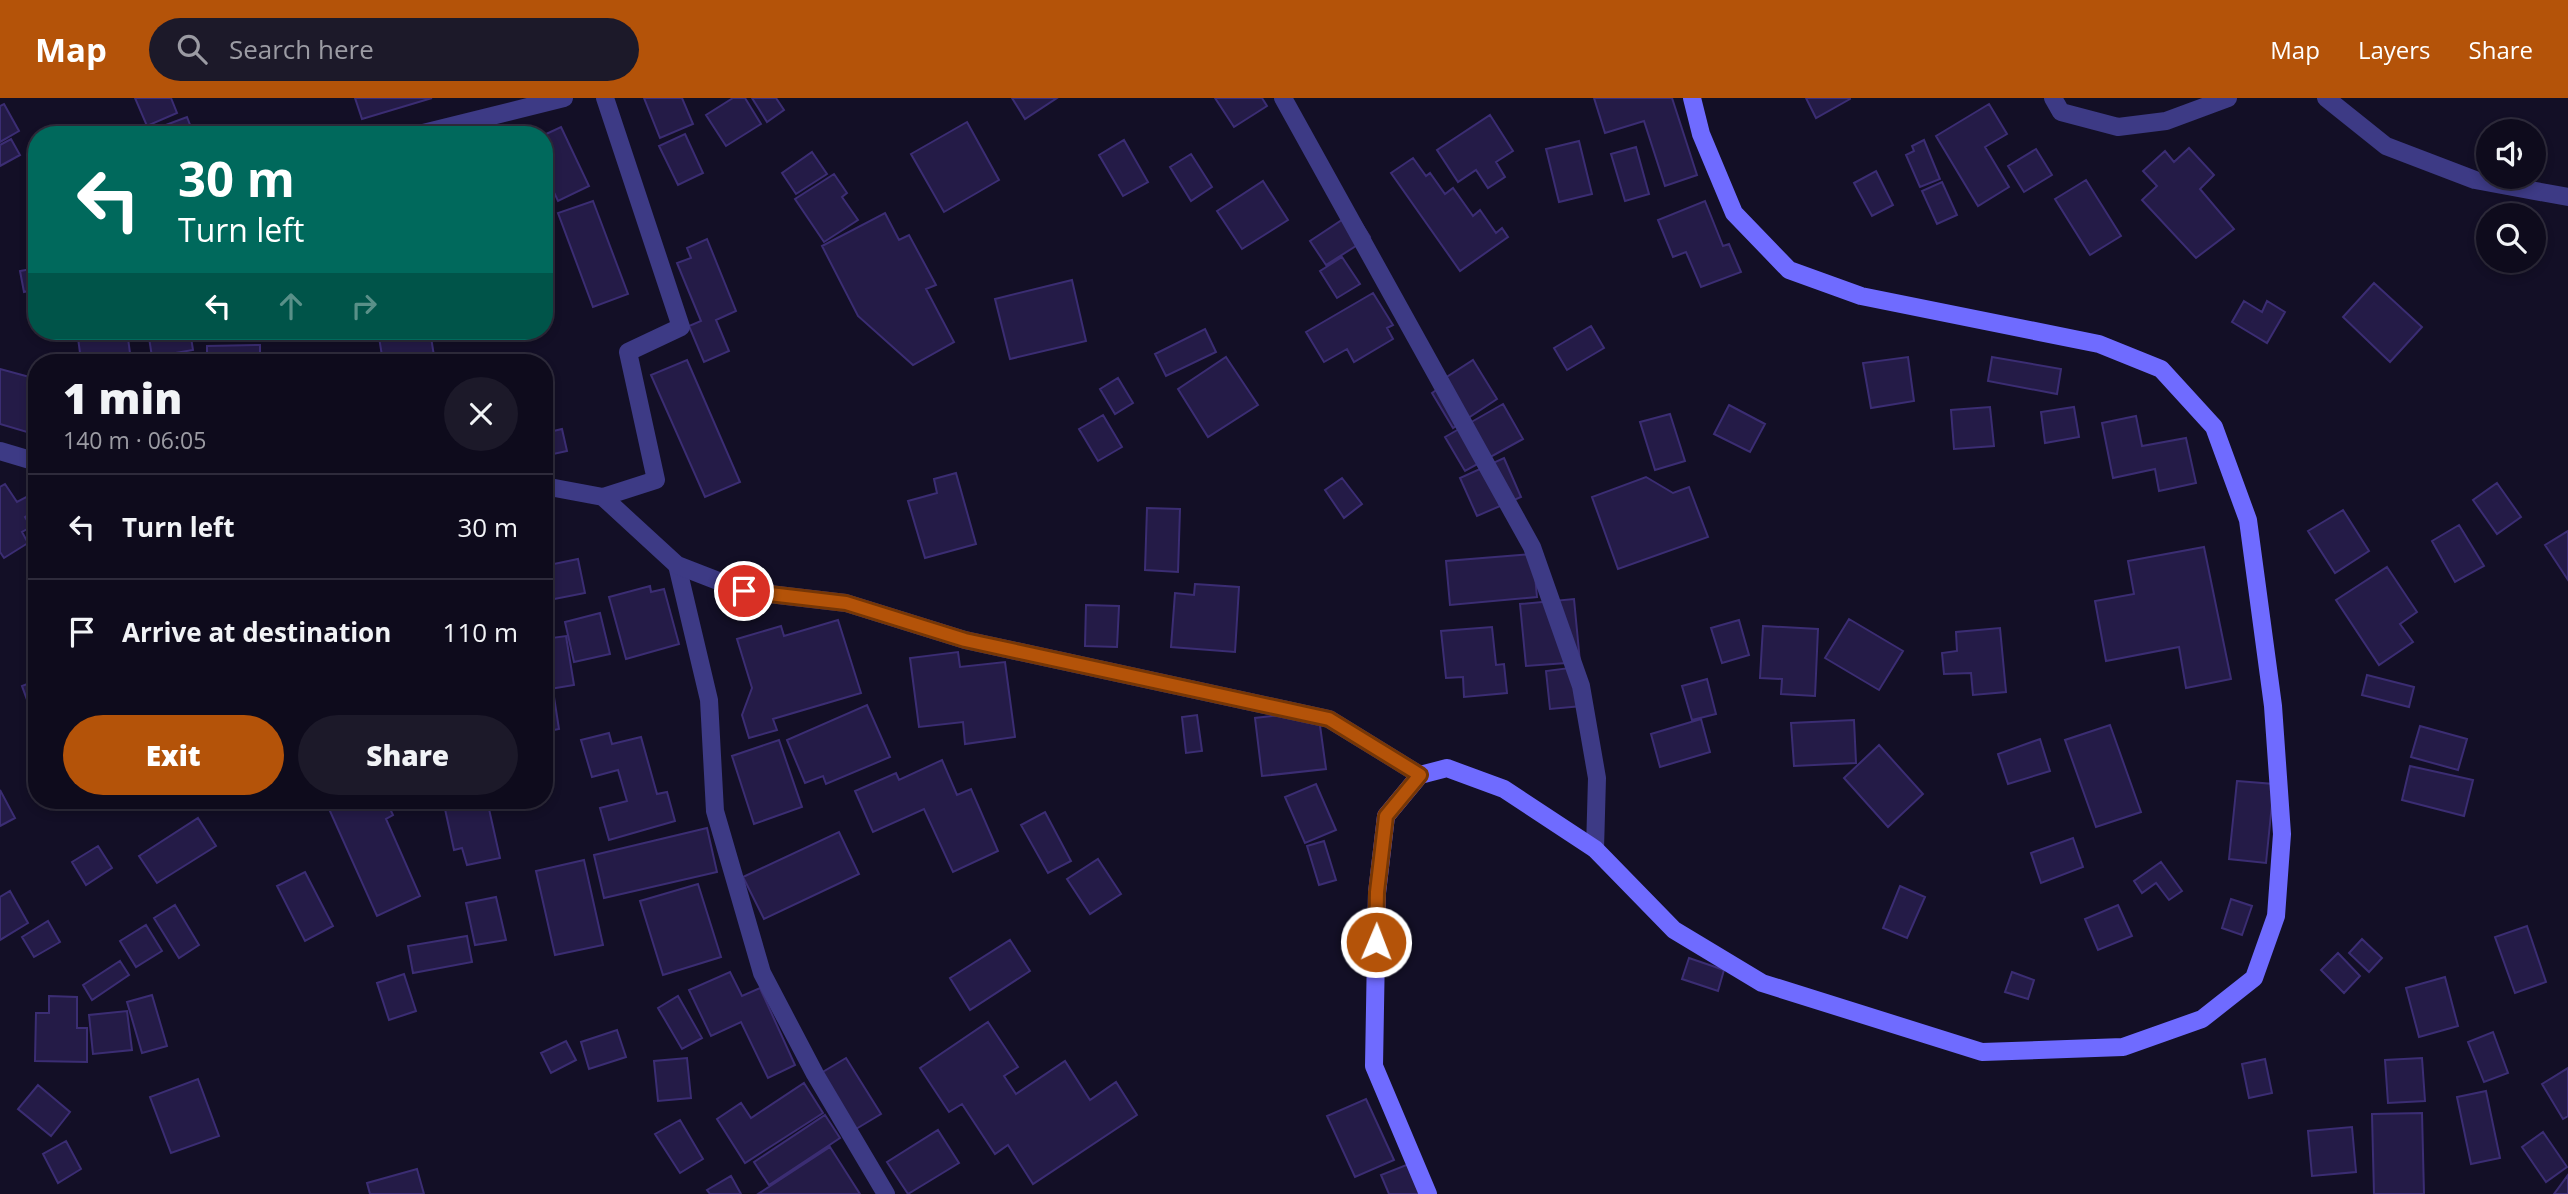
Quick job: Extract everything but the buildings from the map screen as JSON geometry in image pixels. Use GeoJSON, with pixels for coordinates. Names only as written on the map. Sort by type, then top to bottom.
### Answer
{"type":"FeatureCollection","features":[{"type":"Feature","properties":{"kind":"main road"},"geometry":{"type":"LineString","coordinates":[[1428,1194],[1374,1066],[1377,892],[1386,816],[1420,775],[1447,768],[1504,789],[1595,849],[1674,930],[1762,983],[1982,1052],[2123,1046],[2202,1019],[2254,978],[2276,916],[2282,834],[2273,706],[2248,520],[2214,427],[2161,369],[2099,344],[1861,296],[1789,270],[1734,214],[1701,134],[1692,98]]}},
{"type":"Feature","properties":{"kind":"street"},"geometry":{"type":"LineString","coordinates":[[451,126],[564,98]]}},
{"type":"Feature","properties":{"kind":"street"},"geometry":{"type":"LineString","coordinates":[[553,488],[603,497],[656,480],[628,352],[681,327],[605,98]]}},
{"type":"Feature","properties":{"kind":"street"},"geometry":{"type":"LineString","coordinates":[[1283,98],[1532,547],[1581,686],[1597,778],[1595,849]]}},
{"type":"Feature","properties":{"kind":"street"},"geometry":{"type":"LineString","coordinates":[[2053,98],[2061,112],[2119,127],[2166,121],[2228,98]]}},
{"type":"Feature","properties":{"kind":"street"},"geometry":{"type":"LineString","coordinates":[[2326,98],[2386,146],[2475,180],[2568,197]]}},
{"type":"Feature","properties":{"kind":"street"},"geometry":{"type":"LineString","coordinates":[[0,451],[28,459]]}},
{"type":"Feature","properties":{"kind":"street"},"geometry":{"type":"LineString","coordinates":[[603,497],[677,565],[744,591],[846,603],[965,640],[1329,719],[1420,775]]}},
{"type":"Feature","properties":{"kind":"street"},"geometry":{"type":"LineString","coordinates":[[677,565],[709,700],[715,811],[762,973],[815,1074],[886,1194]]}},
{"type":"Feature","properties":{"kind":"route"},"geometry":{"type":"LineString","coordinates":[[744,591],[846,603],[965,640],[1329,719],[1420,775],[1386,816],[1377,892],[1376,942]]}}]}
